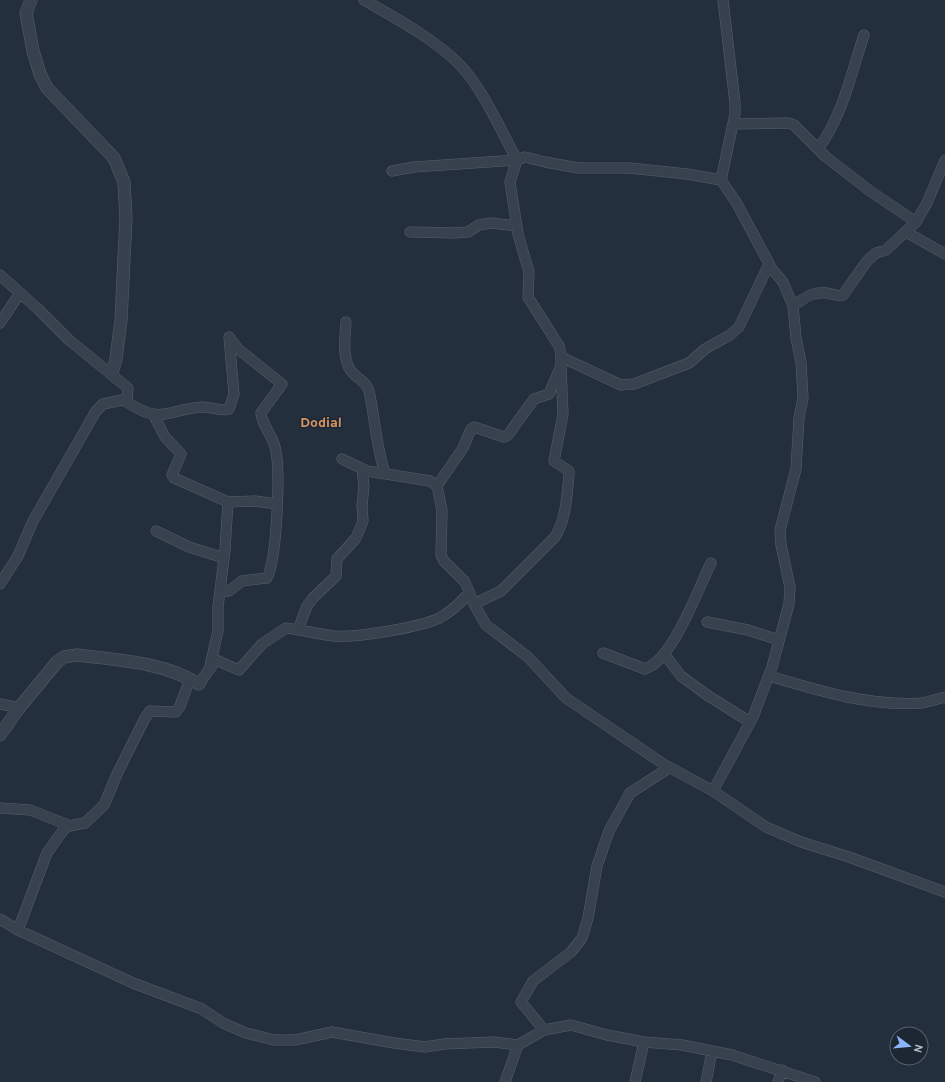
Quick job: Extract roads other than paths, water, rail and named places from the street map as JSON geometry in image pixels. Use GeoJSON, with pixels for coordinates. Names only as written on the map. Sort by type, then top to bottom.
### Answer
{"type":"FeatureCollection","features":[{"type":"Feature","properties":{"kind":"street"},"geometry":{"type":"LineString","coordinates":[[31,0],[26,13],[40,74],[47,88],[114,158],[124,182],[126,218],[122,320],[116,359],[112,373]]}},
{"type":"Feature","properties":{"kind":"street"},"geometry":{"type":"LineString","coordinates":[[364,0],[431,42],[460,65],[479,92],[517,160],[510,182],[516,226],[529,272],[528,297],[558,346],[561,361],[563,414],[554,461],[569,471],[569,475],[565,510],[560,530],[555,537],[501,591],[474,604]]}},
{"type":"Feature","properties":{"kind":"street"},"geometry":{"type":"LineString","coordinates":[[721,180],[735,114],[734,84],[723,0]]}},
{"type":"Feature","properties":{"kind":"street"},"geometry":{"type":"LineString","coordinates":[[818,149],[827,136],[842,104],[864,35]]}},
{"type":"Feature","properties":{"kind":"street"},"geometry":{"type":"LineString","coordinates":[[733,124],[788,123],[794,125],[818,149],[865,186],[916,222]]}},
{"type":"Feature","properties":{"kind":"street"},"geometry":{"type":"LineString","coordinates":[[392,171],[414,167],[517,160],[525,157],[578,168],[629,168],[687,174],[721,180],[736,202],[769,264],[783,282],[792,306],[801,362],[803,398],[796,469],[780,530],[781,545],[790,587],[789,604],[769,676],[750,722],[713,791]]}},
{"type":"Feature","properties":{"kind":"street"},"geometry":{"type":"LineString","coordinates":[[792,306],[813,292],[839,296],[843,295],[867,261],[876,253],[886,250],[916,222],[927,203],[945,160]]}},
{"type":"Feature","properties":{"kind":"street"},"geometry":{"type":"LineString","coordinates":[[410,232],[468,232],[479,225],[492,223],[516,226]]}},
{"type":"Feature","properties":{"kind":"street"},"geometry":{"type":"LineString","coordinates":[[906,232],[945,254]]}},
{"type":"Feature","properties":{"kind":"street"},"geometry":{"type":"LineString","coordinates":[[561,361],[621,386],[634,384],[689,363],[705,349],[730,335],[739,327],[769,264]]}},
{"type":"Feature","properties":{"kind":"street"},"geometry":{"type":"LineString","coordinates":[[0,275],[38,309],[68,340],[112,373],[128,388],[127,402],[139,410],[154,416],[167,415],[201,407],[229,409],[234,394],[229,337],[238,349],[282,384],[261,413],[265,428],[275,447],[277,459],[277,524],[272,563],[267,578],[242,581],[229,590],[220,592]]}},
{"type":"Feature","properties":{"kind":"street"},"geometry":{"type":"LineString","coordinates":[[0,323],[20,293]]}},
{"type":"Feature","properties":{"kind":"street"},"geometry":{"type":"LineString","coordinates":[[346,322],[345,347],[347,362],[351,372],[360,378],[369,390],[376,439],[385,473]]}},
{"type":"Feature","properties":{"kind":"street"},"geometry":{"type":"LineString","coordinates":[[437,486],[463,448],[471,429],[474,427],[504,437],[508,435],[534,399],[549,394],[561,361]]}},
{"type":"Feature","properties":{"kind":"street"},"geometry":{"type":"LineString","coordinates":[[0,584],[18,556],[33,521],[96,411],[103,404],[127,399]]}},
{"type":"Feature","properties":{"kind":"street"},"geometry":{"type":"LineString","coordinates":[[154,416],[165,437],[180,454],[172,475],[174,478],[228,502],[255,501],[277,504]]}},
{"type":"Feature","properties":{"kind":"street"},"geometry":{"type":"LineString","coordinates":[[342,459],[367,471],[430,481],[437,486],[442,510],[441,555],[444,561],[465,582],[474,604],[486,625],[528,657],[566,698],[669,768],[713,791],[766,827],[801,842],[849,857],[945,892]]}},
{"type":"Feature","properties":{"kind":"street"},"geometry":{"type":"LineString","coordinates":[[298,630],[307,606],[313,598],[336,576],[337,559],[356,538],[363,521],[362,505],[364,487],[362,469]]}},
{"type":"Feature","properties":{"kind":"street"},"geometry":{"type":"LineString","coordinates":[[210,666],[218,631],[228,502]]}},
{"type":"Feature","properties":{"kind":"street"},"geometry":{"type":"LineString","coordinates":[[156,531],[189,547],[224,558]]}},
{"type":"Feature","properties":{"kind":"street"},"geometry":{"type":"LineString","coordinates":[[604,653],[645,669],[655,664],[665,655],[693,604],[711,563]]}},
{"type":"Feature","properties":{"kind":"street"},"geometry":{"type":"LineString","coordinates":[[18,930],[47,853],[64,829],[70,826],[85,823],[99,811],[104,804],[116,774],[150,711],[176,712],[194,682],[216,660],[239,670],[262,644],[280,630],[286,628],[335,636],[353,635],[421,625],[441,618],[469,593]]}},
{"type":"Feature","properties":{"kind":"street"},"geometry":{"type":"LineString","coordinates":[[707,622],[748,630],[779,640]]}},
{"type":"Feature","properties":{"kind":"street"},"geometry":{"type":"LineString","coordinates":[[0,734],[19,708],[57,662],[64,657],[77,655],[165,670],[194,682]]}},
{"type":"Feature","properties":{"kind":"street"},"geometry":{"type":"LineString","coordinates":[[665,655],[681,676],[707,695],[750,722]]}},
{"type":"Feature","properties":{"kind":"street"},"geometry":{"type":"LineString","coordinates":[[769,676],[818,690],[884,702],[922,703],[945,697]]}},
{"type":"Feature","properties":{"kind":"street"},"geometry":{"type":"LineString","coordinates":[[0,704],[19,708]]}},
{"type":"Feature","properties":{"kind":"street"},"geometry":{"type":"LineString","coordinates":[[544,1030],[521,1002],[533,981],[571,952],[582,938],[588,918],[597,866],[607,838],[630,793],[669,768]]}},
{"type":"Feature","properties":{"kind":"street"},"geometry":{"type":"LineString","coordinates":[[0,808],[30,810],[70,826]]}},
{"type":"Feature","properties":{"kind":"street"},"geometry":{"type":"LineString","coordinates":[[0,919],[18,930],[133,983],[202,1009],[223,1023],[246,1033],[274,1040],[295,1040],[332,1032],[394,1044],[425,1047],[444,1044],[479,1043],[518,1045],[544,1030],[571,1025],[607,1035],[644,1042],[682,1045],[732,1055],[782,1070],[815,1082]]}},
{"type":"Feature","properties":{"kind":"street"},"geometry":{"type":"LineString","coordinates":[[635,1082],[644,1042]]}},
{"type":"Feature","properties":{"kind":"street"},"geometry":{"type":"LineString","coordinates":[[504,1082],[518,1045]]}},
{"type":"Feature","properties":{"kind":"street"},"geometry":{"type":"LineString","coordinates":[[706,1082],[712,1051]]}},
{"type":"Feature","properties":{"kind":"street"},"geometry":{"type":"LineString","coordinates":[[778,1082],[782,1070]]}},
{"type":"Feature","properties":{"kind":"district","name":"Dodial"},"geometry":{"type":"Point","coordinates":[321,422]}}]}
